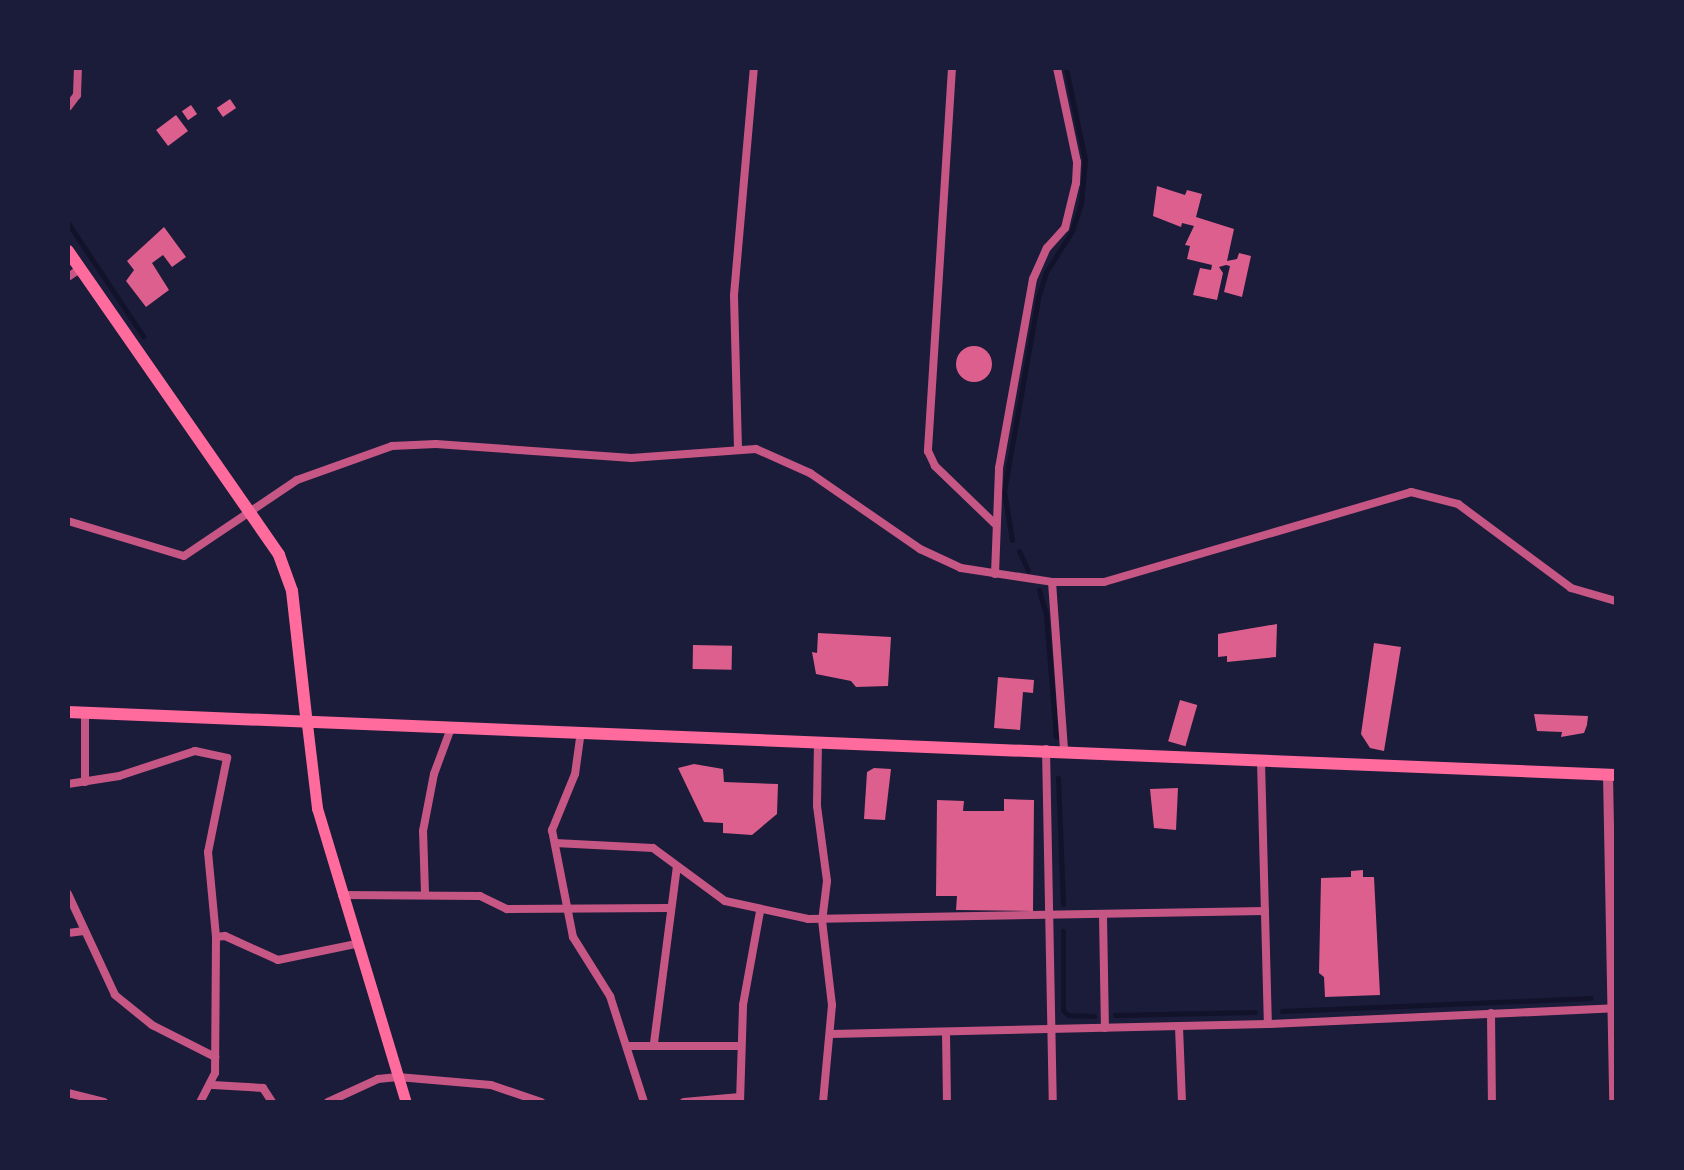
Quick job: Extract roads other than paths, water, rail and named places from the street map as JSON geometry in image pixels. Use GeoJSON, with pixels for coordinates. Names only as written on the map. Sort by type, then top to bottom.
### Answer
{"type":"FeatureCollection","features":[{"type":"Feature","properties":{"kind":"main road"},"geometry":{"type":"LineString","coordinates":[[68,251],[248,510],[288,576],[317,808],[406,1102]]}},
{"type":"Feature","properties":{"kind":"main road"},"geometry":{"type":"LineString","coordinates":[[68,712],[307,724],[1046,749],[1612,775]]}},
{"type":"Feature","properties":{"kind":"street"},"geometry":{"type":"LineString","coordinates":[[68,107],[77,95],[78,68]]}},
{"type":"Feature","properties":{"kind":"street"},"geometry":{"type":"LineString","coordinates":[[738,449],[734,295],[754,68]]}},
{"type":"Feature","properties":{"kind":"street"},"geometry":{"type":"LineString","coordinates":[[952,68],[928,451],[935,466],[995,524]]}},
{"type":"Feature","properties":{"kind":"street"},"geometry":{"type":"LineString","coordinates":[[995,574],[999,468],[1033,279],[1047,248],[1065,228],[1076,183],[1077,162],[1057,68]]}},
{"type":"Feature","properties":{"kind":"street"},"geometry":{"type":"LineString","coordinates":[[68,277],[80,269]]}},
{"type":"Feature","properties":{"kind":"street"},"geometry":{"type":"LineString","coordinates":[[68,521],[173,557],[184,556],[248,510],[325,467],[392,446],[450,444],[631,458],[738,449],[766,451],[810,473],[939,560],[995,574],[1052,582],[1125,577],[1411,492],[1458,504],[1571,588],[1616,601]]}},
{"type":"Feature","properties":{"kind":"street"},"geometry":{"type":"LineString","coordinates":[[1052,582],[1064,751]]}},
{"type":"Feature","properties":{"kind":"street"},"geometry":{"type":"LineString","coordinates":[[85,713],[85,782]]}},
{"type":"Feature","properties":{"kind":"street"},"geometry":{"type":"LineString","coordinates":[[425,893],[423,831],[428,796],[451,728]]}},
{"type":"Feature","properties":{"kind":"street"},"geometry":{"type":"LineString","coordinates":[[581,731],[575,774],[552,830],[570,907],[573,937],[610,996],[644,1102]]}},
{"type":"Feature","properties":{"kind":"street"},"geometry":{"type":"LineString","coordinates":[[818,740],[817,806],[827,881],[822,920],[831,1034],[823,1102]]}},
{"type":"Feature","properties":{"kind":"street"},"geometry":{"type":"LineString","coordinates":[[1046,749],[1053,1102]]}},
{"type":"Feature","properties":{"kind":"street"},"geometry":{"type":"LineString","coordinates":[[68,784],[195,751],[227,758],[208,852],[216,937],[213,1085],[200,1102]]}},
{"type":"Feature","properties":{"kind":"street"},"geometry":{"type":"LineString","coordinates":[[1261,761],[1268,1024]]}},
{"type":"Feature","properties":{"kind":"street"},"geometry":{"type":"LineString","coordinates":[[1612,775],[1614,1102]]}},
{"type":"Feature","properties":{"kind":"street"},"geometry":{"type":"LineString","coordinates":[[555,843],[653,848],[725,901],[760,911],[822,920],[1265,911]]}},
{"type":"Feature","properties":{"kind":"street"},"geometry":{"type":"LineString","coordinates":[[654,1043],[668,908],[677,866]]}},
{"type":"Feature","properties":{"kind":"street"},"geometry":{"type":"LineString","coordinates":[[342,895],[425,893],[480,896],[507,909],[668,908]]}},
{"type":"Feature","properties":{"kind":"street"},"geometry":{"type":"LineString","coordinates":[[68,894],[115,995],[160,1030],[215,1057]]}},
{"type":"Feature","properties":{"kind":"street"},"geometry":{"type":"LineString","coordinates":[[684,1102],[740,1099],[740,1046],[760,911]]}},
{"type":"Feature","properties":{"kind":"street"},"geometry":{"type":"LineString","coordinates":[[1103,916],[1105,1028]]}},
{"type":"Feature","properties":{"kind":"street"},"geometry":{"type":"LineString","coordinates":[[68,933],[84,931]]}},
{"type":"Feature","properties":{"kind":"street"},"geometry":{"type":"LineString","coordinates":[[216,937],[225,936],[278,960],[356,944]]}},
{"type":"Feature","properties":{"kind":"street"},"geometry":{"type":"LineString","coordinates":[[831,1034],[1179,1027],[1614,1008]]}},
{"type":"Feature","properties":{"kind":"street"},"geometry":{"type":"LineString","coordinates":[[1491,1013],[1492,1102]]}},
{"type":"Feature","properties":{"kind":"street"},"geometry":{"type":"LineString","coordinates":[[1179,1027],[1182,1102]]}},
{"type":"Feature","properties":{"kind":"street"},"geometry":{"type":"LineString","coordinates":[[946,1032],[947,1102]]}},
{"type":"Feature","properties":{"kind":"street"},"geometry":{"type":"LineString","coordinates":[[628,1046],[654,1043],[740,1046]]}},
{"type":"Feature","properties":{"kind":"street"},"geometry":{"type":"LineString","coordinates":[[328,1102],[378,1079],[398,1077],[491,1085],[541,1102]]}},
{"type":"Feature","properties":{"kind":"street"},"geometry":{"type":"LineString","coordinates":[[213,1085],[263,1088],[272,1102]]}},
{"type":"Feature","properties":{"kind":"street"},"geometry":{"type":"LineString","coordinates":[[68,1093],[104,1102]]}},
{"type":"Feature","properties":{"kind":"waterway"},"geometry":{"type":"LineString","coordinates":[[1012,540],[1004,491],[1038,298],[1046,272],[1072,231],[1081,203],[1085,160],[1066,68]]}},
{"type":"Feature","properties":{"kind":"waterway"},"geometry":{"type":"LineString","coordinates":[[68,223],[143,336]]}},
{"type":"Feature","properties":{"kind":"waterway"},"geometry":{"type":"LineString","coordinates":[[1019,551],[1028,570]]}},
{"type":"Feature","properties":{"kind":"waterway"},"geometry":{"type":"LineString","coordinates":[[1039,590],[1046,615],[1056,737]]}},
{"type":"Feature","properties":{"kind":"waterway"},"geometry":{"type":"LineString","coordinates":[[1058,778],[1063,904]]}},
{"type":"Feature","properties":{"kind":"waterway"},"geometry":{"type":"LineString","coordinates":[[1063,931],[1063,1010],[1068,1015],[1094,1016]]}},
{"type":"Feature","properties":{"kind":"waterway"},"geometry":{"type":"LineString","coordinates":[[1282,1011],[1591,998]]}},
{"type":"Feature","properties":{"kind":"waterway"},"geometry":{"type":"LineString","coordinates":[[1115,1015],[1255,1012]]}}]}
